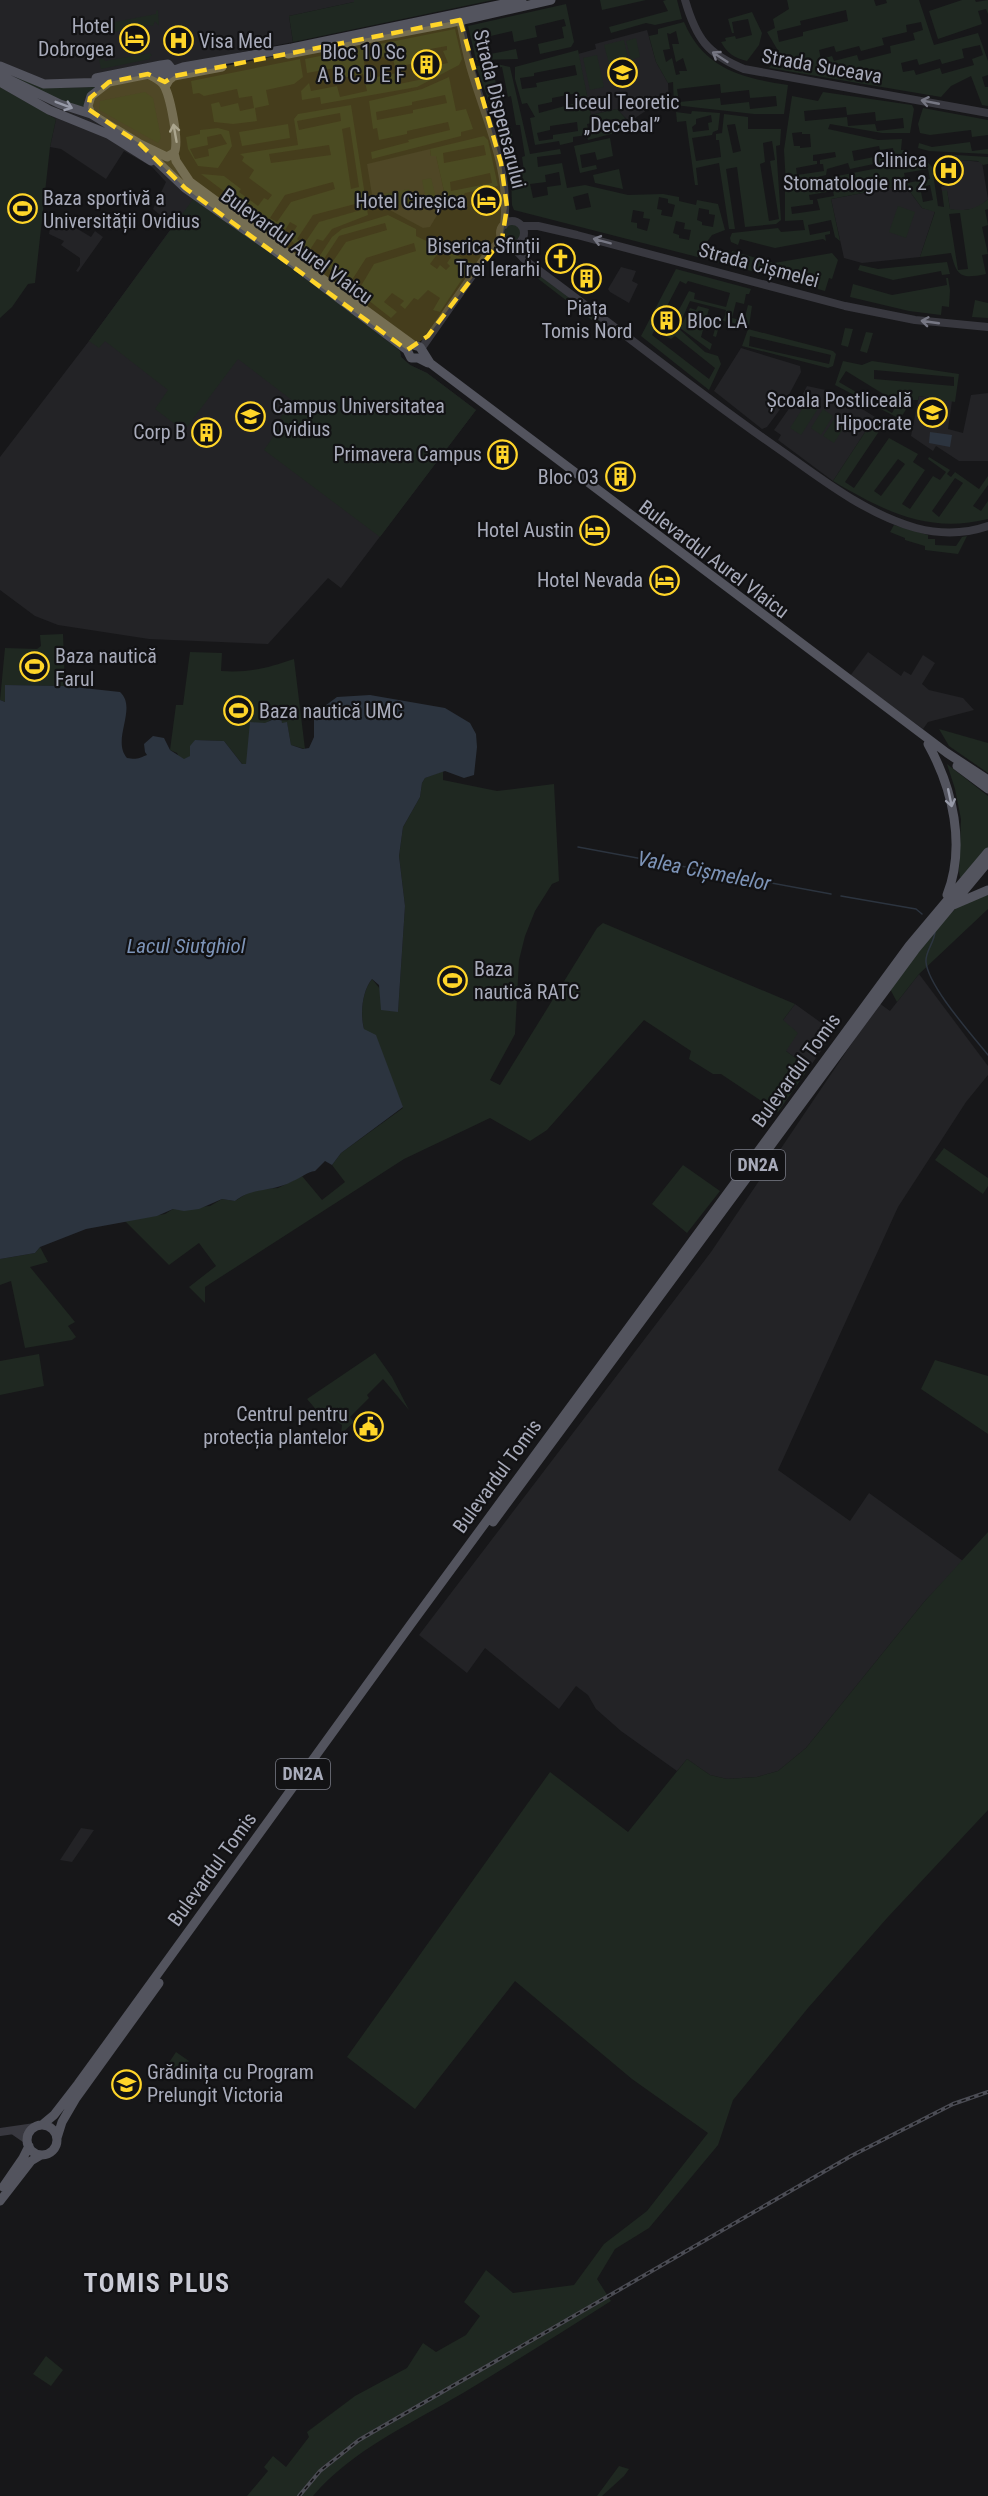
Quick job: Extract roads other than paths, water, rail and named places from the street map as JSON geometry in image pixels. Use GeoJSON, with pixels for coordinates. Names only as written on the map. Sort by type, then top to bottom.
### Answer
{"type":"FeatureCollection","features":[{"type":"Feature","properties":{"kind":"main road"},"geometry":{"type":"LineString","coordinates":[[0,66],[44,84],[109,82],[148,74],[164,74],[172,69],[282,50],[522,0]]}},
{"type":"Feature","properties":{"kind":"main road"},"geometry":{"type":"LineString","coordinates":[[165,87],[174,76],[551,0]]}},
{"type":"Feature","properties":{"kind":"main road"},"geometry":{"type":"LineString","coordinates":[[77,84],[161,65],[168,64],[172,69]]}},
{"type":"Feature","properties":{"kind":"main road"},"geometry":{"type":"LineString","coordinates":[[0,75],[60,104],[91,114],[163,156],[174,153],[177,145],[165,87],[158,79],[148,74]]}},
{"type":"Feature","properties":{"kind":"main road"},"geometry":{"type":"LineString","coordinates":[[0,82],[49,110],[108,134],[139,152],[172,177]]}},
{"type":"Feature","properties":{"kind":"main road"},"geometry":{"type":"LineString","coordinates":[[91,114],[88,106],[90,98],[109,82]]}},
{"type":"Feature","properties":{"kind":"main road","name":"Bulevardul Aurel Vlaicu"},"geometry":{"type":"LineString","coordinates":[[140,144],[172,177],[416,350],[430,363],[947,753],[988,780]]}},
{"type":"Feature","properties":{"kind":"main road","name":"Bulevardul Aurel Vlaicu"},"geometry":{"type":"LineString","coordinates":[[174,153],[178,166],[190,182],[416,350],[988,789]]}},
{"type":"Feature","properties":{"kind":"main road"},"geometry":{"type":"LineString","coordinates":[[928,744],[945,777],[954,817],[952,879],[945,905]]}},
{"type":"Feature","properties":{"kind":"main road","name":"Bulevardul Tomis"},"geometry":{"type":"LineString","coordinates":[[39,2126],[54,2115],[78,2084],[548,1444],[909,946],[988,852]]}},
{"type":"Feature","properties":{"kind":"main road","name":"Bulevardul Tomis"},"geometry":{"type":"LineString","coordinates":[[945,905],[988,862]]}},
{"type":"Feature","properties":{"kind":"main road"},"geometry":{"type":"LineString","coordinates":[[945,905],[988,890]]}},
{"type":"Feature","properties":{"kind":"main road","name":"Bulevardul Tomis"},"geometry":{"type":"LineString","coordinates":[[57,2138],[62,2122],[76,2098],[531,1466]]}},
{"type":"Feature","properties":{"kind":"main road"},"geometry":{"type":"LineString","coordinates":[[39,2126],[52,2128],[57,2138]]}},
{"type":"Feature","properties":{"kind":"main road","name":"DN2A"},"geometry":{"type":"LineString","coordinates":[[0,2191],[23,2158],[28,2143],[28,2134],[39,2126]]}},
{"type":"Feature","properties":{"kind":"main road","name":"DN2A"},"geometry":{"type":"LineString","coordinates":[[0,2201],[31,2161],[53,2150],[57,2138]]}},
{"type":"Feature","properties":{"kind":"main road"},"geometry":{"type":"LineString","coordinates":[[28,2143],[33,2151],[41,2155]]}},
{"type":"Feature","properties":{"kind":"street","name":"Strada Suceava"},"geometry":{"type":"LineString","coordinates":[[685,0],[699,36],[710,50],[744,69],[988,113]]}},
{"type":"Feature","properties":{"kind":"street","name":"Strada Dispensarului"},"geometry":{"type":"LineString","coordinates":[[460,20],[470,66],[501,163],[507,207],[501,233],[502,239]]}},
{"type":"Feature","properties":{"kind":"street","name":"Strada Dispensarului"},"geometry":{"type":"LineString","coordinates":[[507,207],[520,223]]}},
{"type":"Feature","properties":{"kind":"street"},"geometry":{"type":"LineString","coordinates":[[504,225],[509,221],[520,223],[520,240],[524,259]]}},
{"type":"Feature","properties":{"kind":"street","name":"Strada Cișmelei"},"geometry":{"type":"LineString","coordinates":[[520,223],[577,234],[854,308],[915,320],[988,327]]}},
{"type":"Feature","properties":{"kind":"street"},"geometry":{"type":"LineString","coordinates":[[416,350],[488,253],[502,239],[524,259],[758,435],[864,504],[915,527],[941,533],[988,526]]}},
{"type":"Feature","properties":{"kind":"street"},"geometry":{"type":"LineString","coordinates":[[512,246],[520,240]]}},
{"type":"Feature","properties":{"kind":"street"},"geometry":{"type":"LineString","coordinates":[[0,2132],[39,2126]]}},
{"type":"Feature","properties":{"kind":"street"},"geometry":{"type":"LineString","coordinates":[[14,2131],[28,2143]]}},
{"type":"Feature","properties":{"kind":"water"},"geometry":{"type":"Polygon","coordinates":[[[930,432],[952,435],[950,447],[929,443],[930,432]]]}},
{"type":"Feature","properties":{"kind":"water","name":"Lacul Siutghiol"},"geometry":{"type":"Polygon","coordinates":[[[5,685],[65,686],[120,692],[125,699],[126,707],[122,733],[123,751],[130,759],[147,755],[144,744],[153,736],[164,738],[170,750],[184,759],[190,756],[190,746],[195,740],[224,741],[242,764],[246,764],[250,722],[265,723],[281,716],[282,723],[287,722],[291,745],[303,749],[309,748],[314,737],[314,714],[337,697],[370,695],[445,708],[470,723],[476,734],[477,747],[474,775],[464,778],[445,771],[425,778],[420,797],[403,827],[399,856],[405,906],[398,1012],[381,1010],[379,985],[372,979],[363,1003],[364,1029],[376,1035],[403,1107],[341,1153],[332,1165],[325,1161],[315,1171],[285,1185],[249,1193],[235,1201],[222,1199],[199,1209],[184,1211],[173,1209],[157,1216],[86,1229],[40,1247],[35,1253],[0,1259],[0,700],[5,702],[5,685]]]}},
{"type":"Feature","properties":{"kind":"waterway","name":"Valea Cișmelelor"},"geometry":{"type":"LineString","coordinates":[[578,847],[831,894]]}},
{"type":"Feature","properties":{"kind":"waterway","name":"Valea Cișmelelor"},"geometry":{"type":"LineString","coordinates":[[841,896],[916,909],[922,914]]}},
{"type":"Feature","properties":{"kind":"waterway","name":"Valea Cișmelelor"},"geometry":{"type":"LineString","coordinates":[[935,931],[926,958],[934,984],[988,1055]]}},
{"type":"Feature","properties":{"kind":"railway"},"geometry":{"type":"LineString","coordinates":[[299,2496],[320,2471],[359,2440],[851,2156],[953,2104],[988,2092]]}},
{"type":"Feature","properties":{"kind":"place","name":"Hotel Dobrogea"},"geometry":{"type":"Point","coordinates":[135,38]}},
{"type":"Feature","properties":{"kind":"place","name":"Visa Med"},"geometry":{"type":"Point","coordinates":[178,41]}},
{"type":"Feature","properties":{"kind":"place","name":"Bloc 10 Sc A B C D E F"},"geometry":{"type":"Point","coordinates":[426,64]}},
{"type":"Feature","properties":{"kind":"place","name":"Liceul Teoretic „Decebal”"},"geometry":{"type":"Point","coordinates":[622,72]}},
{"type":"Feature","properties":{"kind":"place","name":"Clinica Stomatologie nr. 2"},"geometry":{"type":"Point","coordinates":[948,171]}},
{"type":"Feature","properties":{"kind":"place","name":"Hotel Cireșica"},"geometry":{"type":"Point","coordinates":[487,201]}},
{"type":"Feature","properties":{"kind":"place","name":"Baza sportivă a Universității Ovidius"},"geometry":{"type":"Point","coordinates":[22,209]}},
{"type":"Feature","properties":{"kind":"place","name":"Biserica Sfinții Trei Ierarhi"},"geometry":{"type":"Point","coordinates":[561,258]}},
{"type":"Feature","properties":{"kind":"place","name":"Piața Tomis Nord"},"geometry":{"type":"Point","coordinates":[587,278]}},
{"type":"Feature","properties":{"kind":"place","name":"Bloc LA"},"geometry":{"type":"Point","coordinates":[666,321]}},
{"type":"Feature","properties":{"kind":"place","name":"Școala Postliceală Hipocrate"},"geometry":{"type":"Point","coordinates":[933,412]}},
{"type":"Feature","properties":{"kind":"place","name":"Campus Universitatea Ovidius"},"geometry":{"type":"Point","coordinates":[251,417]}},
{"type":"Feature","properties":{"kind":"place","name":"Corp B"},"geometry":{"type":"Point","coordinates":[207,432]}},
{"type":"Feature","properties":{"kind":"place","name":"Primavera Campus"},"geometry":{"type":"Point","coordinates":[503,454]}},
{"type":"Feature","properties":{"kind":"place","name":"Bloc O3"},"geometry":{"type":"Point","coordinates":[620,477]}},
{"type":"Feature","properties":{"kind":"place","name":"Hotel Austin"},"geometry":{"type":"Point","coordinates":[595,530]}},
{"type":"Feature","properties":{"kind":"place","name":"Hotel Nevada"},"geometry":{"type":"Point","coordinates":[664,580]}},
{"type":"Feature","properties":{"kind":"place","name":"Baza nautică Farul"},"geometry":{"type":"Point","coordinates":[34,667]}},
{"type":"Feature","properties":{"kind":"place","name":"Baza nautică UMC"},"geometry":{"type":"Point","coordinates":[238,711]}},
{"type":"Feature","properties":{"kind":"place","name":"Baza nautică RATC"},"geometry":{"type":"Point","coordinates":[453,980]}},
{"type":"Feature","properties":{"kind":"place","name":"Centrul pentru protecția plantelor"},"geometry":{"type":"Point","coordinates":[369,1426]}},
{"type":"Feature","properties":{"kind":"place","name":"Grădinița cu Program Prelungit Victoria"},"geometry":{"type":"Point","coordinates":[126,2084]}},
{"type":"Feature","properties":{"kind":"district","name":"TOMIS PLUS"},"geometry":{"type":"Point","coordinates":[157,2283]}}]}
